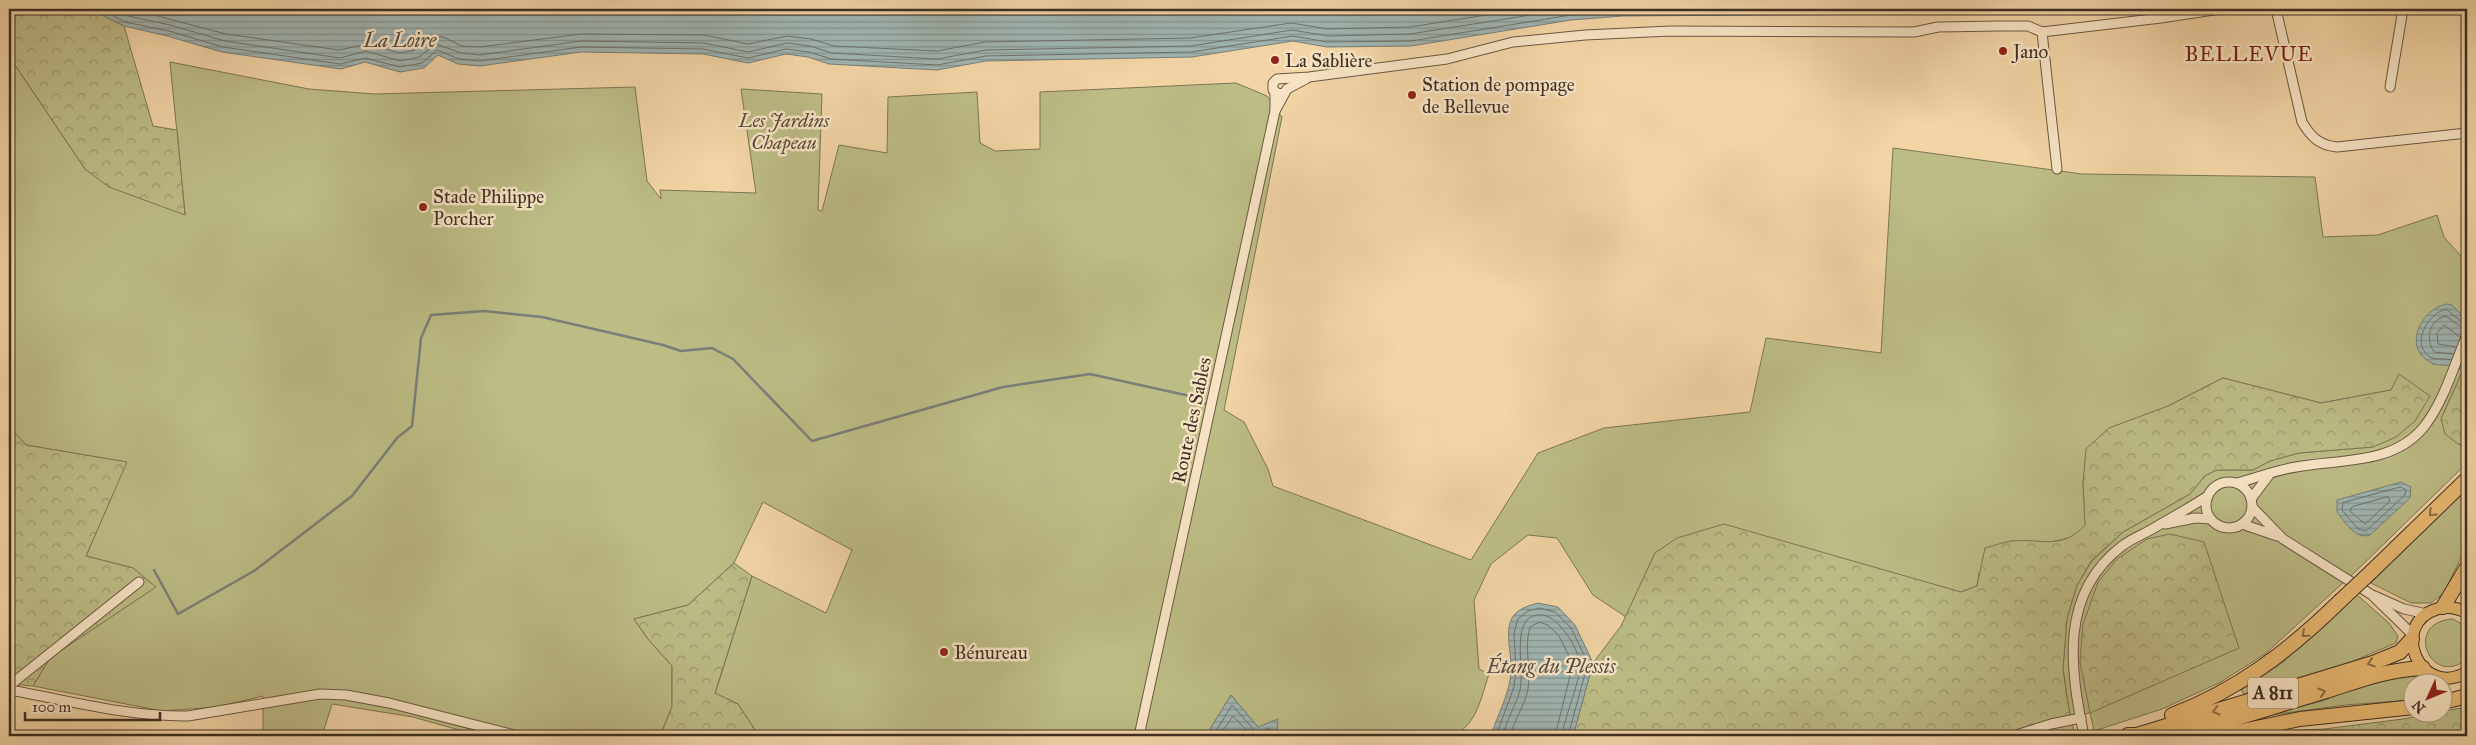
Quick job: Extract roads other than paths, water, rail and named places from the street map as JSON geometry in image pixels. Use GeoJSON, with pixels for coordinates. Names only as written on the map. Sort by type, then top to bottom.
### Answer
{"type":"FeatureCollection","features":[{"type":"Feature","properties":{"kind":"highway"},"geometry":{"type":"LineString","coordinates":[[2125,736],[2216,696],[2245,680],[2287,651],[2467,479]]}},
{"type":"Feature","properties":{"kind":"highway"},"geometry":{"type":"LineString","coordinates":[[2443,607],[2467,566]]}},
{"type":"Feature","properties":{"kind":"highway","name":"A 811"},"geometry":{"type":"LineString","coordinates":[[2125,736],[2137,735],[2373,663],[2400,652],[2413,637]]}},
{"type":"Feature","properties":{"kind":"highway","name":"A 811"},"geometry":{"type":"LineString","coordinates":[[2175,736],[2339,687],[2366,677],[2404,669],[2423,668]]}},
{"type":"Feature","properties":{"kind":"highway"},"geometry":{"type":"LineString","coordinates":[[2454,699],[2467,696]]}},
{"type":"Feature","properties":{"kind":"highway"},"geometry":{"type":"LineString","coordinates":[[2218,736],[2300,719],[2404,708]]}},
{"type":"Feature","properties":{"kind":"main road"},"geometry":{"type":"LineString","coordinates":[[2467,613],[2458,608],[2443,607],[2427,614],[2418,623],[2413,637],[2413,652],[2423,668],[2434,675],[2447,678],[2467,672]]}},
{"type":"Feature","properties":{"kind":"street"},"geometry":{"type":"LineString","coordinates":[[1282,92],[1272,88],[1273,83],[1279,79],[1284,80],[1447,59],[1513,42],[1585,35],[1670,31],[1914,32],[1938,27],[1999,26],[2028,26],[2042,32],[2152,20],[2220,9]]}},
{"type":"Feature","properties":{"kind":"street"},"geometry":{"type":"LineString","coordinates":[[2276,9],[2302,122],[2311,136],[2325,145],[2337,147],[2467,132]]}},
{"type":"Feature","properties":{"kind":"street"},"geometry":{"type":"LineString","coordinates":[[2390,87],[2403,9]]}},
{"type":"Feature","properties":{"kind":"street"},"geometry":{"type":"LineString","coordinates":[[2042,32],[2057,169]]}},
{"type":"Feature","properties":{"kind":"street"},"geometry":{"type":"LineString","coordinates":[[1282,92],[1309,77]]}},
{"type":"Feature","properties":{"kind":"street"},"geometry":{"type":"LineString","coordinates":[[1282,92],[1288,85],[1284,80]]}},
{"type":"Feature","properties":{"kind":"street","name":"Route des Sables"},"geometry":{"type":"LineString","coordinates":[[1139,736],[1275,111],[1282,92]]}},
{"type":"Feature","properties":{"kind":"street"},"geometry":{"type":"LineString","coordinates":[[2084,736],[2072,656],[2074,628],[2082,599],[2099,570],[2121,547],[2208,496],[2215,486],[2222,483],[2237,483],[2296,466],[2357,460],[2400,447],[2422,430],[2429,420],[2467,335]]}},
{"type":"Feature","properties":{"kind":"street"},"geometry":{"type":"LineString","coordinates":[[2208,496],[2206,509],[2211,519],[2223,527],[2242,524],[2250,515],[2252,503],[2272,474]]}},
{"type":"Feature","properties":{"kind":"street"},"geometry":{"type":"LineString","coordinates":[[2237,483],[2246,489],[2252,503],[2283,539]]}},
{"type":"Feature","properties":{"kind":"street"},"geometry":{"type":"LineString","coordinates":[[2159,526],[2195,518],[2211,519]]}},
{"type":"Feature","properties":{"kind":"street"},"geometry":{"type":"LineString","coordinates":[[2242,524],[2283,539],[2372,595],[2404,609],[2427,614]]}},
{"type":"Feature","properties":{"kind":"street"},"geometry":{"type":"LineString","coordinates":[[9,688],[139,582]]}},
{"type":"Feature","properties":{"kind":"street"},"geometry":{"type":"LineString","coordinates":[[2372,595],[2413,637]]}},
{"type":"Feature","properties":{"kind":"street"},"geometry":{"type":"LineString","coordinates":[[9,688],[142,714],[166,716],[188,716],[320,694],[346,695],[390,703],[518,736]]}},
{"type":"Feature","properties":{"kind":"street"},"geometry":{"type":"LineString","coordinates":[[2012,736],[2051,724],[2081,718]]}},
{"type":"Feature","properties":{"kind":"water","name":"La Loire"},"geometry":{"type":"Polygon","coordinates":[[[90,9],[1939,9],[1905,14],[1623,16],[1571,20],[1411,46],[1327,47],[1293,41],[1192,57],[986,61],[937,70],[829,64],[808,57],[786,54],[748,63],[703,54],[581,52],[480,66],[458,64],[438,55],[424,68],[400,72],[365,62],[341,69],[222,52],[124,26],[90,9]]]}},
{"type":"Feature","properties":{"kind":"water"},"geometry":{"type":"Polygon","coordinates":[[[1939,9],[2077,9],[2049,12],[1939,9]]]}},
{"type":"Feature","properties":{"kind":"water"},"geometry":{"type":"Polygon","coordinates":[[[2446,304],[2452,305],[2467,320],[2467,389],[2463,370],[2454,366],[2433,364],[2422,356],[2417,348],[2416,339],[2422,321],[2437,308],[2446,304]]]}},
{"type":"Feature","properties":{"kind":"water"},"geometry":{"type":"Polygon","coordinates":[[[2401,482],[2411,487],[2410,498],[2370,535],[2365,536],[2355,533],[2337,512],[2337,500],[2401,482]]]}},
{"type":"Feature","properties":{"kind":"water","name":"Étang du Plessis"},"geometry":{"type":"Polygon","coordinates":[[[1538,603],[1558,607],[1575,625],[1593,663],[1573,736],[1491,736],[1509,686],[1511,663],[1508,634],[1511,621],[1519,610],[1538,603]]]}},
{"type":"Feature","properties":{"kind":"water"},"geometry":{"type":"Polygon","coordinates":[[[1231,695],[1258,727],[1278,719],[1277,733],[1282,736],[1207,736],[1231,695]]]}},
{"type":"Feature","properties":{"kind":"waterway"},"geometry":{"type":"LineString","coordinates":[[154,570],[178,614],[254,571],[352,496],[397,438],[412,426],[421,338],[431,315],[484,311],[542,317],[663,345],[681,351],[712,348],[733,359],[812,441],[1003,387],[1090,374],[1190,396],[1205,404]]}},
{"type":"Feature","properties":{"kind":"place","name":"Jano"},"geometry":{"type":"Point","coordinates":[2003,51]}},
{"type":"Feature","properties":{"kind":"place","name":"La Sablière"},"geometry":{"type":"Point","coordinates":[1275,60]}},
{"type":"Feature","properties":{"kind":"place","name":"Station de pompage de Bellevue"},"geometry":{"type":"Point","coordinates":[1412,95]}},
{"type":"Feature","properties":{"kind":"place","name":"Stade Philippe Porcher"},"geometry":{"type":"Point","coordinates":[423,207]}},
{"type":"Feature","properties":{"kind":"place","name":"Bénureau"},"geometry":{"type":"Point","coordinates":[944,652]}},
{"type":"Feature","properties":{"kind":"district","name":"BELLEVUE"},"geometry":{"type":"Point","coordinates":[2249,54]}},
{"type":"Feature","properties":{"kind":"park label","name":"Les Jardins Chapeau"},"geometry":{"type":"Point","coordinates":[784,131]}}]}
